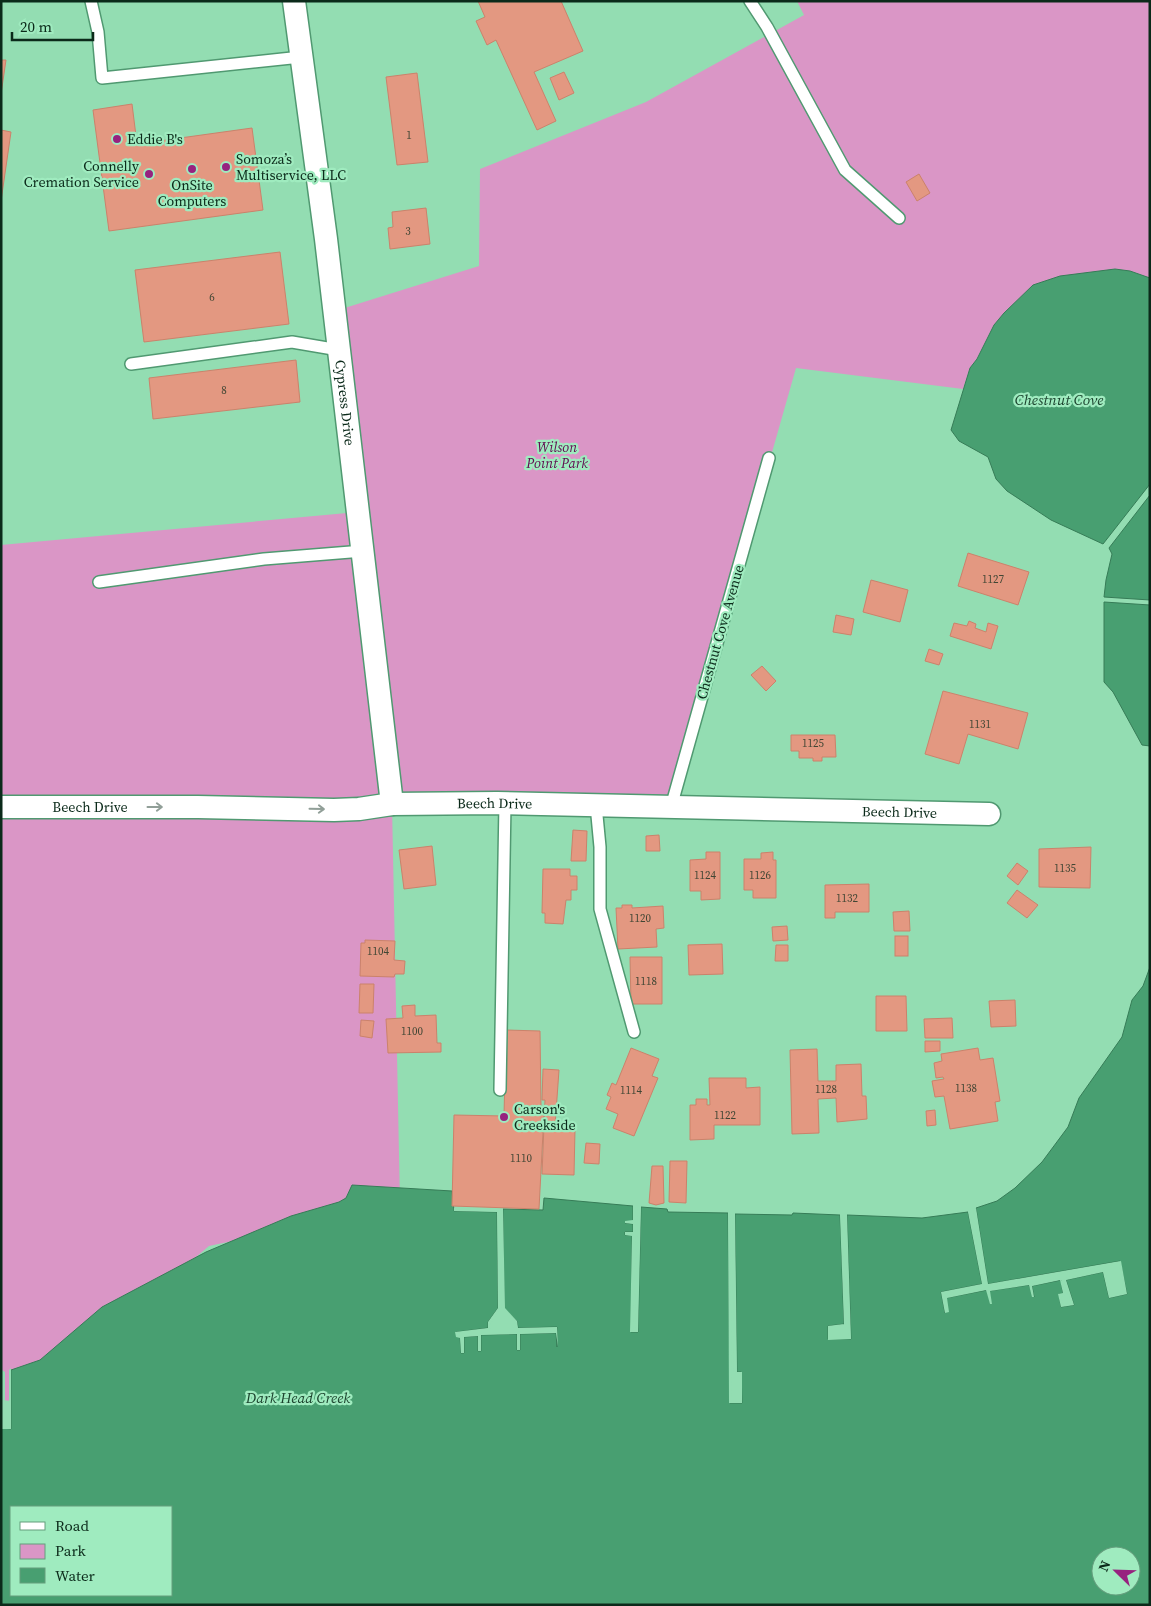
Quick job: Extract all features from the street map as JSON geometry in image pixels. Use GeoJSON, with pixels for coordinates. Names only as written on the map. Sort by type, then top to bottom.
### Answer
{"type":"FeatureCollection","features":[{"type":"Feature","properties":{"kind":"street","name":"Cypress Drive"},"geometry":{"type":"LineString","coordinates":[[294,1],[339,350],[392,804]]}},
{"type":"Feature","properties":{"kind":"street","name":"Beech Drive"},"geometry":{"type":"LineString","coordinates":[[1,807],[198,807],[334,810],[392,804],[505,804],[989,814]]}},
{"type":"Feature","properties":{"kind":"lane"},"geometry":{"type":"LineString","coordinates":[[91,1],[98,32],[102,78],[300,57]]}},
{"type":"Feature","properties":{"kind":"lane"},"geometry":{"type":"LineString","coordinates":[[750,1],[767,27],[845,170],[898,218]]}},
{"type":"Feature","properties":{"kind":"lane"},"geometry":{"type":"LineString","coordinates":[[131,364],[292,342],[339,350]]}},
{"type":"Feature","properties":{"kind":"lane","name":"Chestnut Cove Avenue"},"geometry":{"type":"LineString","coordinates":[[671,807],[770,458]]}},
{"type":"Feature","properties":{"kind":"lane"},"geometry":{"type":"LineString","coordinates":[[99,582],[264,559],[363,551]]}},
{"type":"Feature","properties":{"kind":"lane"},"geometry":{"type":"LineString","coordinates":[[500,1090],[505,804]]}},
{"type":"Feature","properties":{"kind":"lane"},"geometry":{"type":"LineString","coordinates":[[596,805],[600,847],[600,908],[634,1032]]}},
{"type":"Feature","properties":{"kind":"green space","name":"Wilson Point Park"},"geometry":{"type":"Polygon","coordinates":[[[797,1],[1150,1],[1150,278],[1130,271],[1115,269],[1033,285],[994,325],[977,359],[970,368],[963,389],[796,368],[671,807],[392,805],[400,1205],[209,1246],[24,1402],[1,1400],[1,545],[358,512],[335,311],[479,266],[480,169],[646,102],[804,15],[797,1]]]}},
{"type":"Feature","properties":{"kind":"water","name":"Chestnut Cove"},"geometry":{"type":"Polygon","coordinates":[[[1115,269],[1130,271],[1150,278],[1150,484],[1103,544],[1051,520],[1007,491],[996,479],[988,457],[959,441],[951,430],[970,368],[977,359],[994,325],[1004,313],[1033,285],[1060,276],[1115,269]]]}},
{"type":"Feature","properties":{"kind":"water"},"geometry":{"type":"Polygon","coordinates":[[[1150,495],[1150,600],[1104,597],[1112,554],[1109,548],[1150,495]]]}},
{"type":"Feature","properties":{"kind":"water"},"geometry":{"type":"Polygon","coordinates":[[[1104,602],[1150,605],[1150,746],[1142,745],[1113,692],[1104,682],[1104,602]]]}},
{"type":"Feature","properties":{"kind":"water","name":"Dark Head Creek"},"geometry":{"type":"Polygon","coordinates":[[[1150,967],[1150,1605],[1,1605],[2,1372],[3,1428],[11,1429],[11,1370],[40,1360],[102,1307],[206,1252],[291,1216],[339,1202],[346,1198],[352,1185],[452,1191],[454,1211],[497,1212],[498,1308],[488,1322],[488,1328],[456,1332],[460,1337],[461,1353],[464,1353],[464,1337],[478,1336],[478,1351],[481,1351],[481,1335],[517,1334],[517,1350],[520,1350],[520,1334],[556,1333],[557,1347],[557,1327],[518,1328],[517,1321],[504,1308],[503,1209],[543,1210],[544,1198],[633,1206],[633,1221],[625,1223],[633,1224],[633,1232],[625,1232],[625,1235],[632,1235],[631,1332],[638,1332],[641,1207],[667,1209],[668,1212],[728,1213],[730,1403],[742,1403],[741,1372],[737,1372],[735,1214],[792,1215],[793,1213],[840,1215],[844,1324],[828,1326],[828,1339],[851,1339],[847,1215],[922,1218],[968,1212],[982,1284],[941,1292],[945,1313],[946,1298],[987,1290],[991,1304],[989,1291],[1029,1285],[1034,1297],[1032,1286],[1061,1280],[1063,1294],[1059,1294],[1061,1307],[1074,1305],[1066,1280],[1103,1272],[1109,1298],[1127,1294],[1120,1261],[988,1284],[976,1208],[997,1201],[1015,1188],[1042,1162],[1068,1127],[1079,1098],[1122,1037],[1132,1000],[1143,986],[1150,967]]]}},
{"type":"Feature","properties":{"kind":"pier"},"geometry":{"type":"Polygon","coordinates":[[[633,1206],[635,1206],[636,1232],[633,1330],[635,1330],[638,1206],[641,1207],[638,1332],[630,1332],[632,1236],[625,1235],[625,1232],[633,1232],[633,1224],[625,1223],[625,1221],[633,1220],[633,1206]]]}},
{"type":"Feature","properties":{"kind":"pier"},"geometry":{"type":"Polygon","coordinates":[[[454,1208],[498,1209],[500,1211],[500,1308],[491,1323],[490,1329],[482,1333],[555,1331],[517,1330],[515,1322],[502,1309],[500,1209],[503,1209],[505,1308],[517,1321],[518,1328],[557,1327],[558,1347],[556,1333],[520,1334],[520,1350],[517,1350],[517,1334],[481,1335],[481,1351],[478,1351],[478,1336],[464,1337],[464,1353],[461,1353],[460,1338],[456,1337],[455,1332],[488,1328],[488,1322],[498,1308],[497,1212],[454,1211],[454,1208]]]}},
{"type":"Feature","properties":{"kind":"pier"},"geometry":{"type":"Polygon","coordinates":[[[976,1208],[988,1284],[1121,1261],[1127,1294],[1109,1298],[1103,1272],[1066,1280],[1074,1305],[1061,1307],[1058,1294],[1063,1293],[1060,1280],[1032,1286],[1034,1297],[1032,1297],[1029,1285],[990,1291],[992,1304],[990,1304],[986,1290],[947,1298],[949,1312],[945,1313],[941,1292],[982,1284],[968,1212],[970,1211],[984,1285],[944,1294],[944,1297],[986,1288],[1061,1278],[1066,1294],[1061,1297],[1063,1304],[1071,1303],[1069,1295],[1066,1293],[1064,1278],[1103,1270],[1106,1272],[1110,1295],[1124,1292],[1119,1264],[987,1287],[973,1209],[976,1208]]]}},
{"type":"Feature","properties":{"kind":"pier"},"geometry":{"type":"Polygon","coordinates":[[[728,1213],[730,1213],[732,1401],[739,1401],[739,1374],[734,1372],[732,1214],[735,1214],[737,1372],[742,1372],[742,1403],[729,1403],[728,1213]]]}},
{"type":"Feature","properties":{"kind":"pier"},"geometry":{"type":"Polygon","coordinates":[[[840,1215],[842,1215],[846,1324],[831,1328],[831,1337],[849,1337],[844,1215],[847,1215],[851,1339],[828,1340],[828,1326],[844,1324],[840,1215]]]}},
{"type":"Feature","properties":{"kind":"pier"},"geometry":{"type":"Polygon","coordinates":[[[11,1368],[11,1429],[2,1429],[2,1370],[5,1372],[5,1426],[9,1426],[9,1370],[11,1368]]]}},
{"type":"Feature","properties":{"kind":"building"},"geometry":{"type":"Polygon","coordinates":[[[478,1],[561,1],[583,51],[534,72],[556,121],[537,130],[496,40],[487,45],[476,21],[485,17],[478,1]]]}},
{"type":"Feature","properties":{"kind":"building"},"geometry":{"type":"Polygon","coordinates":[[[1,60],[6,60],[1,94],[1,60]]]}},
{"type":"Feature","properties":{"kind":"building"},"geometry":{"type":"Polygon","coordinates":[[[564,72],[574,93],[559,100],[550,78],[564,72]]]}},
{"type":"Feature","properties":{"kind":"building"},"geometry":{"type":"Polygon","coordinates":[[[417,73],[428,162],[397,165],[386,77],[417,73]]]}},
{"type":"Feature","properties":{"kind":"building"},"geometry":{"type":"Polygon","coordinates":[[[132,104],[137,144],[252,128],[263,210],[109,231],[93,110],[132,104]]]}},
{"type":"Feature","properties":{"kind":"building"},"geometry":{"type":"Polygon","coordinates":[[[1,130],[11,132],[1,201],[1,130]]]}},
{"type":"Feature","properties":{"kind":"building"},"geometry":{"type":"Polygon","coordinates":[[[919,174],[930,193],[917,201],[906,182],[919,174]]]}},
{"type":"Feature","properties":{"kind":"building"},"geometry":{"type":"Polygon","coordinates":[[[426,208],[430,244],[390,249],[388,228],[393,227],[392,212],[426,208]]]}},
{"type":"Feature","properties":{"kind":"building"},"geometry":{"type":"Polygon","coordinates":[[[280,252],[289,324],[144,342],[135,270],[280,252]]]}},
{"type":"Feature","properties":{"kind":"building"},"geometry":{"type":"Polygon","coordinates":[[[296,360],[300,402],[153,419],[149,378],[296,360]]]}},
{"type":"Feature","properties":{"kind":"building"},"geometry":{"type":"Polygon","coordinates":[[[968,553],[1029,572],[1018,605],[958,586],[968,553]]]}},
{"type":"Feature","properties":{"kind":"building"},"geometry":{"type":"Polygon","coordinates":[[[871,580],[908,590],[900,622],[863,612],[871,580]]]}},
{"type":"Feature","properties":{"kind":"building"},"geometry":{"type":"Polygon","coordinates":[[[836,615],[854,619],[851,635],[833,632],[836,615]]]}},
{"type":"Feature","properties":{"kind":"building"},"geometry":{"type":"Polygon","coordinates":[[[969,621],[976,624],[975,628],[986,632],[988,623],[998,626],[991,649],[950,636],[954,623],[967,626],[969,621]]]}},
{"type":"Feature","properties":{"kind":"building"},"geometry":{"type":"Polygon","coordinates":[[[929,649],[943,654],[939,665],[925,661],[929,649]]]}},
{"type":"Feature","properties":{"kind":"building"},"geometry":{"type":"Polygon","coordinates":[[[762,666],[776,681],[766,691],[751,675],[762,666]]]}},
{"type":"Feature","properties":{"kind":"building"},"geometry":{"type":"Polygon","coordinates":[[[943,691],[1028,713],[1018,749],[968,734],[959,764],[925,754],[943,691]]]}},
{"type":"Feature","properties":{"kind":"building"},"geometry":{"type":"Polygon","coordinates":[[[791,735],[835,735],[836,757],[822,757],[822,761],[813,761],[813,758],[799,758],[799,751],[791,751],[791,735]]]}},
{"type":"Feature","properties":{"kind":"building"},"geometry":{"type":"Polygon","coordinates":[[[573,830],[587,831],[586,861],[571,861],[573,830]]]}},
{"type":"Feature","properties":{"kind":"building"},"geometry":{"type":"Polygon","coordinates":[[[659,835],[660,851],[646,851],[646,836],[659,835]]]}},
{"type":"Feature","properties":{"kind":"building"},"geometry":{"type":"Polygon","coordinates":[[[432,846],[436,885],[404,889],[399,850],[432,846]]]}},
{"type":"Feature","properties":{"kind":"building"},"geometry":{"type":"Polygon","coordinates":[[[1091,847],[1090,888],[1039,887],[1039,849],[1091,847]]]}},
{"type":"Feature","properties":{"kind":"building"},"geometry":{"type":"Polygon","coordinates":[[[706,852],[720,852],[720,899],[701,900],[701,891],[690,891],[690,860],[706,859],[706,852]]]}},
{"type":"Feature","properties":{"kind":"building"},"geometry":{"type":"Polygon","coordinates":[[[773,852],[773,860],[776,860],[776,898],[753,898],[753,890],[744,890],[744,859],[761,859],[761,853],[773,852]]]}},
{"type":"Feature","properties":{"kind":"building"},"geometry":{"type":"Polygon","coordinates":[[[1017,863],[1028,871],[1018,885],[1007,876],[1017,863]]]}},
{"type":"Feature","properties":{"kind":"building"},"geometry":{"type":"Polygon","coordinates":[[[543,869],[570,869],[570,876],[577,876],[577,890],[571,890],[571,900],[566,900],[563,924],[545,923],[545,913],[542,913],[543,869]]]}},
{"type":"Feature","properties":{"kind":"building"},"geometry":{"type":"Polygon","coordinates":[[[869,884],[869,912],[835,912],[835,918],[825,918],[825,885],[869,884]]]}},
{"type":"Feature","properties":{"kind":"building"},"geometry":{"type":"Polygon","coordinates":[[[1017,890],[1038,905],[1027,918],[1007,903],[1017,890]]]}},
{"type":"Feature","properties":{"kind":"building"},"geometry":{"type":"Polygon","coordinates":[[[622,905],[632,905],[632,908],[663,906],[664,928],[656,929],[657,947],[618,949],[616,908],[622,908],[622,905]]]}},
{"type":"Feature","properties":{"kind":"building"},"geometry":{"type":"Polygon","coordinates":[[[909,911],[910,931],[894,931],[893,912],[909,911]]]}},
{"type":"Feature","properties":{"kind":"building"},"geometry":{"type":"Polygon","coordinates":[[[787,926],[788,940],[773,941],[772,927],[787,926]]]}},
{"type":"Feature","properties":{"kind":"building"},"geometry":{"type":"Polygon","coordinates":[[[895,936],[908,936],[908,956],[895,956],[895,936]]]}},
{"type":"Feature","properties":{"kind":"building"},"geometry":{"type":"Polygon","coordinates":[[[365,940],[395,941],[394,960],[405,961],[404,974],[395,974],[394,977],[360,976],[361,943],[365,943],[365,940]]]}},
{"type":"Feature","properties":{"kind":"building"},"geometry":{"type":"Polygon","coordinates":[[[722,944],[723,974],[689,975],[688,945],[722,944]]]}},
{"type":"Feature","properties":{"kind":"building"},"geometry":{"type":"Polygon","coordinates":[[[776,945],[788,945],[788,961],[775,961],[776,945]]]}},
{"type":"Feature","properties":{"kind":"building"},"geometry":{"type":"Polygon","coordinates":[[[630,957],[662,957],[662,1004],[631,1004],[630,957]]]}},
{"type":"Feature","properties":{"kind":"building"},"geometry":{"type":"Polygon","coordinates":[[[360,984],[374,984],[373,1013],[359,1013],[360,984]]]}},
{"type":"Feature","properties":{"kind":"building"},"geometry":{"type":"Polygon","coordinates":[[[876,996],[906,996],[907,1031],[876,1031],[876,996]]]}},
{"type":"Feature","properties":{"kind":"building"},"geometry":{"type":"Polygon","coordinates":[[[1015,1000],[1016,1026],[991,1027],[989,1001],[1015,1000]]]}},
{"type":"Feature","properties":{"kind":"building"},"geometry":{"type":"Polygon","coordinates":[[[415,1005],[415,1016],[436,1015],[437,1043],[441,1043],[441,1052],[388,1053],[386,1019],[403,1018],[402,1006],[415,1005]]]}},
{"type":"Feature","properties":{"kind":"building"},"geometry":{"type":"Polygon","coordinates":[[[952,1018],[953,1038],[925,1038],[924,1019],[952,1018]]]}},
{"type":"Feature","properties":{"kind":"building"},"geometry":{"type":"Polygon","coordinates":[[[361,1020],[374,1021],[372,1038],[360,1036],[361,1020]]]}},
{"type":"Feature","properties":{"kind":"building"},"geometry":{"type":"Polygon","coordinates":[[[506,1030],[540,1031],[541,1106],[542,1113],[544,1113],[539,1209],[452,1206],[454,1115],[504,1116],[506,1030]]]}},
{"type":"Feature","properties":{"kind":"building"},"geometry":{"type":"Polygon","coordinates":[[[925,1041],[940,1041],[940,1051],[925,1052],[925,1041]]]}},
{"type":"Feature","properties":{"kind":"building"},"geometry":{"type":"Polygon","coordinates":[[[631,1048],[659,1059],[652,1076],[658,1078],[634,1136],[613,1128],[618,1114],[606,1109],[611,1097],[607,1095],[612,1083],[616,1085],[631,1048]]]}},
{"type":"Feature","properties":{"kind":"building"},"geometry":{"type":"Polygon","coordinates":[[[978,1048],[980,1060],[993,1058],[1000,1101],[995,1102],[998,1121],[950,1129],[944,1096],[935,1097],[932,1081],[944,1079],[943,1077],[936,1078],[934,1063],[942,1061],[941,1054],[978,1048]]]}},
{"type":"Feature","properties":{"kind":"building"},"geometry":{"type":"Polygon","coordinates":[[[817,1049],[818,1081],[836,1081],[836,1065],[861,1064],[862,1096],[866,1096],[867,1119],[837,1122],[836,1098],[818,1099],[819,1133],[792,1134],[790,1050],[817,1049]]]}},
{"type":"Feature","properties":{"kind":"building"},"geometry":{"type":"Polygon","coordinates":[[[543,1069],[559,1070],[555,1126],[559,1126],[559,1129],[575,1129],[574,1175],[542,1174],[545,1100],[542,1100],[543,1069]]]}},
{"type":"Feature","properties":{"kind":"building"},"geometry":{"type":"Polygon","coordinates":[[[709,1078],[746,1078],[746,1088],[760,1087],[760,1125],[714,1125],[714,1139],[690,1140],[690,1105],[696,1105],[696,1099],[707,1099],[707,1105],[710,1105],[709,1078]]]}},
{"type":"Feature","properties":{"kind":"building"},"geometry":{"type":"Polygon","coordinates":[[[935,1110],[936,1125],[927,1126],[926,1111],[935,1110]]]}},
{"type":"Feature","properties":{"kind":"building"},"geometry":{"type":"Polygon","coordinates":[[[586,1143],[600,1144],[599,1164],[584,1163],[586,1143]]]}},
{"type":"Feature","properties":{"kind":"building"},"geometry":{"type":"Polygon","coordinates":[[[670,1161],[687,1161],[686,1203],[669,1202],[670,1161]]]}},
{"type":"Feature","properties":{"kind":"building"},"geometry":{"type":"Polygon","coordinates":[[[652,1166],[663,1166],[664,1203],[656,1205],[649,1203],[652,1166]]]}},
{"type":"Feature","properties":{"kind":"place","name":"Eddie B's"},"geometry":{"type":"Point","coordinates":[117,139]}},
{"type":"Feature","properties":{"kind":"place","name":"Somoza’s Multiservice, LLC"},"geometry":{"type":"Point","coordinates":[226,167]}},
{"type":"Feature","properties":{"kind":"place","name":"OnSite Computers"},"geometry":{"type":"Point","coordinates":[192,169]}},
{"type":"Feature","properties":{"kind":"place","name":"Connelly Cremation Service"},"geometry":{"type":"Point","coordinates":[149,174]}},
{"type":"Feature","properties":{"kind":"place","name":"Carson's Creekside"},"geometry":{"type":"Point","coordinates":[504,1117]}}]}
